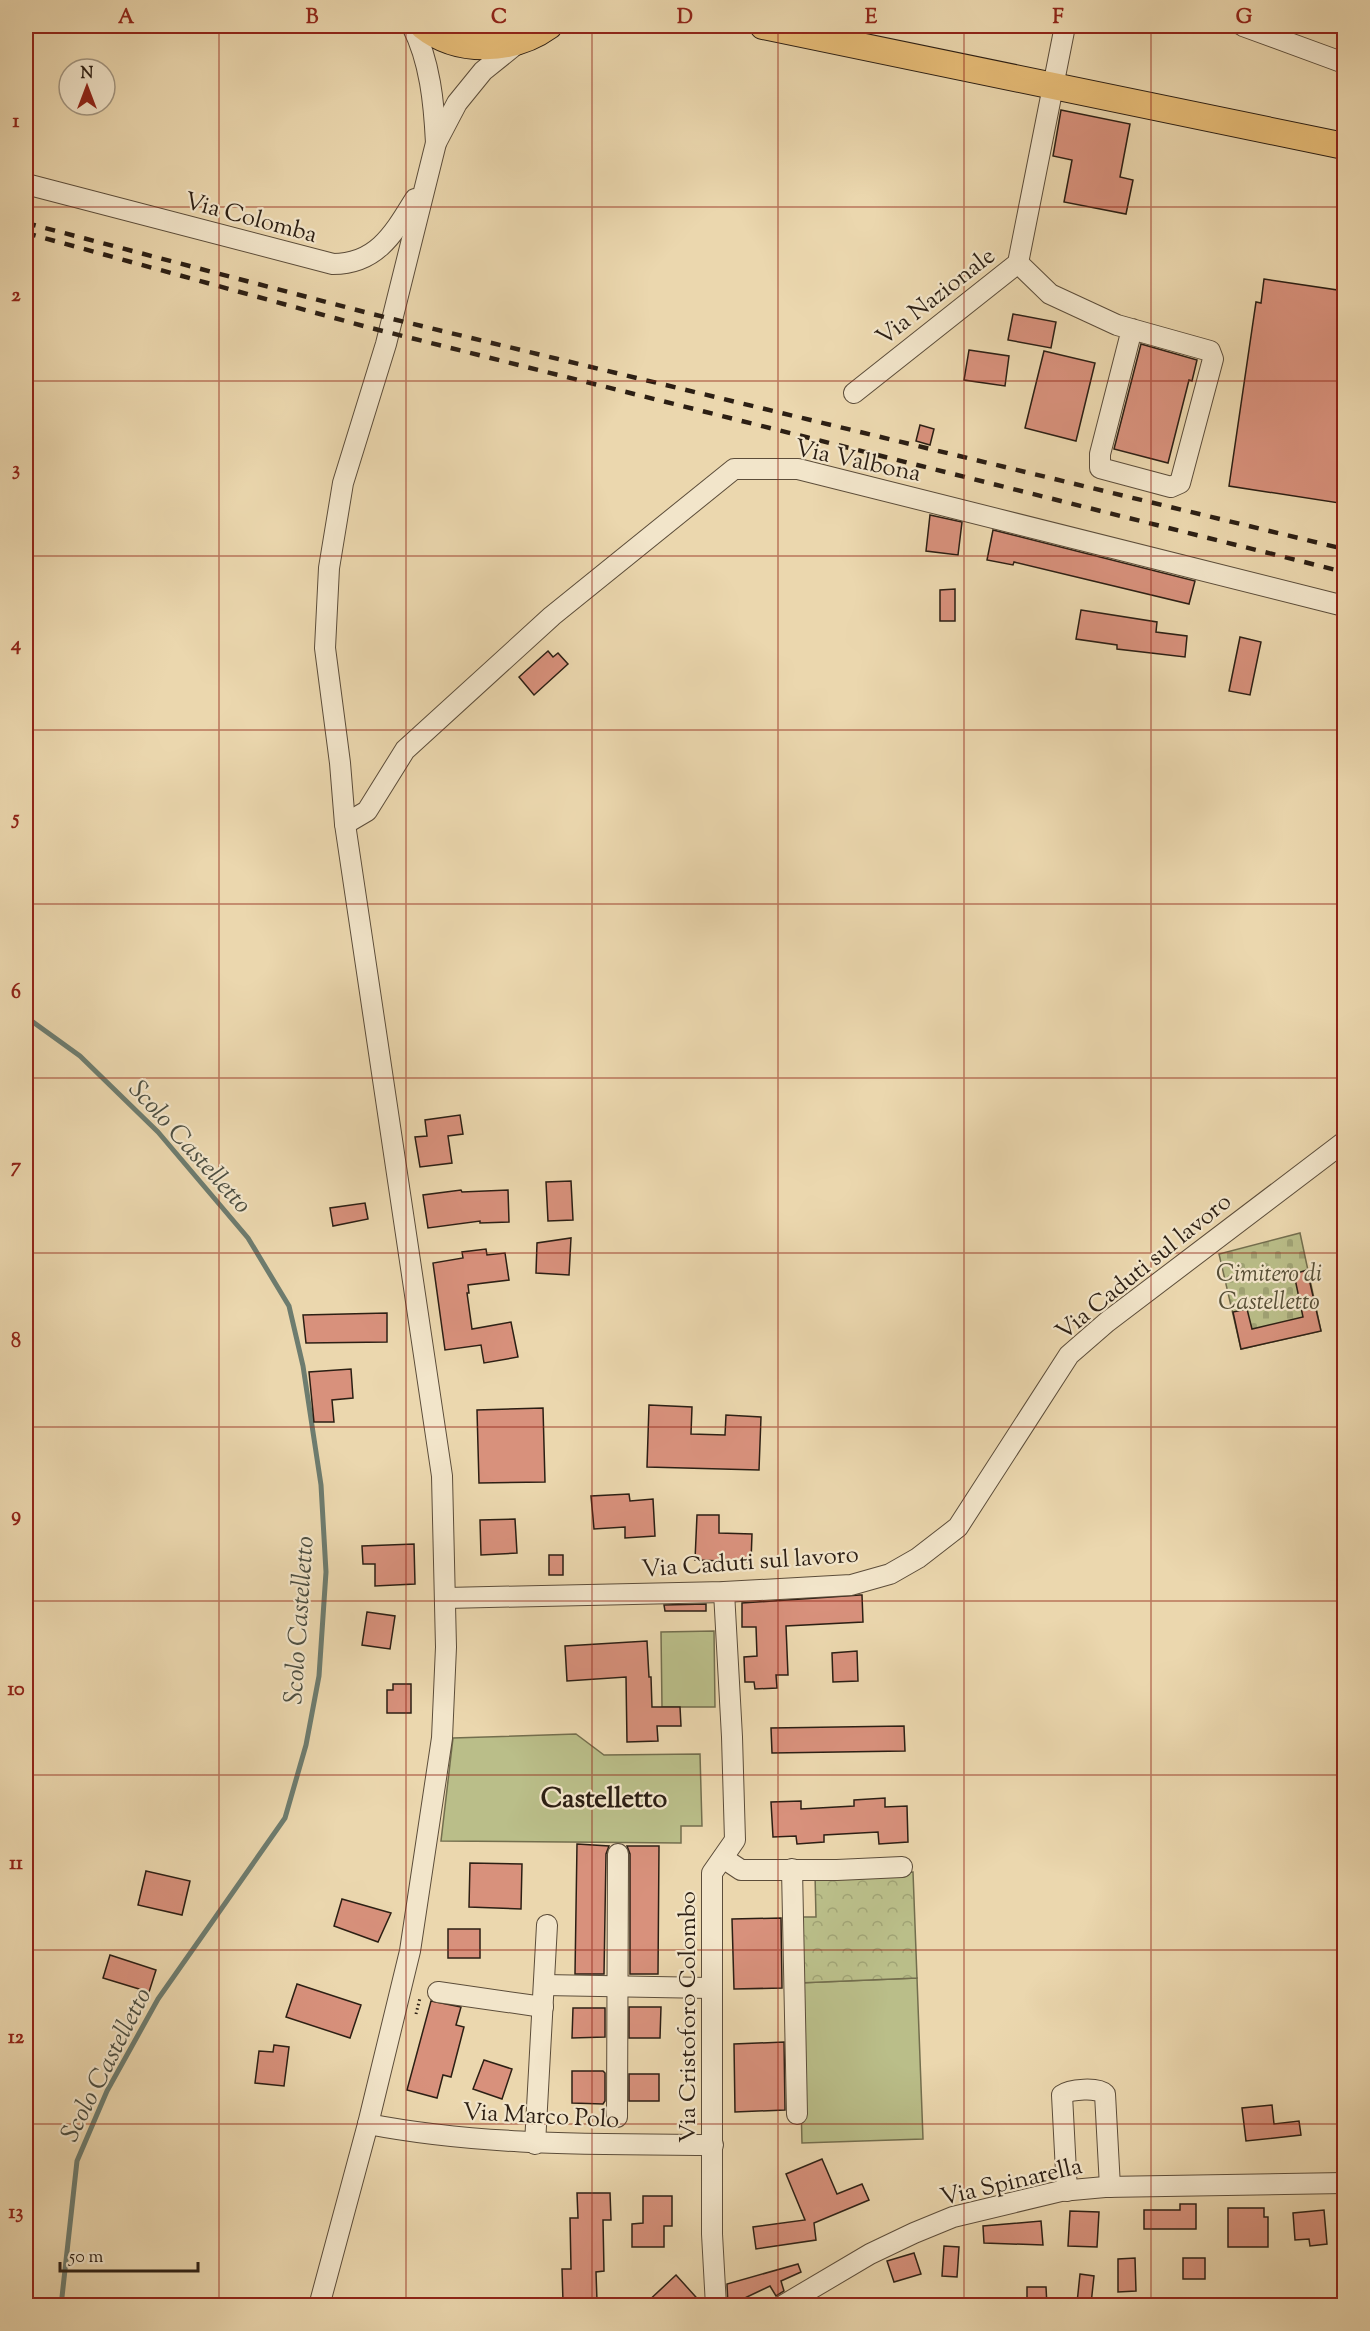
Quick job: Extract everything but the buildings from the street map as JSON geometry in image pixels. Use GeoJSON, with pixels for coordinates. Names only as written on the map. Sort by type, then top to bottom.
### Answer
{"type":"FeatureCollection","features":[{"type":"Feature","properties":{"kind":"main road"},"geometry":{"type":"LineString","coordinates":[[423,26],[432,33],[461,44],[494,46],[521,41],[549,26]]}},
{"type":"Feature","properties":{"kind":"main road"},"geometry":{"type":"LineString","coordinates":[[763,26],[1344,146]]}},
{"type":"Feature","properties":{"kind":"street"},"geometry":{"type":"LineString","coordinates":[[412,26],[427,67],[434,107],[436,143]]}},
{"type":"Feature","properties":{"kind":"street","name":"Via Nazionale"},"geometry":{"type":"LineString","coordinates":[[855,393],[1018,264],[1065,26]]}},
{"type":"Feature","properties":{"kind":"street"},"geometry":{"type":"LineString","coordinates":[[1243,26],[1344,63]]}},
{"type":"Feature","properties":{"kind":"street"},"geometry":{"type":"LineString","coordinates":[[319,2306],[368,2124],[410,1952],[442,1738],[446,1647],[442,1476],[345,824],[340,763],[325,648],[329,568],[344,483],[386,344],[436,143],[457,104],[483,71],[521,41]]}},
{"type":"Feature","properties":{"kind":"street","name":"Via Colomba"},"geometry":{"type":"LineString","coordinates":[[26,184],[320,262],[345,264],[367,257],[392,236],[426,180]]}},
{"type":"Feature","properties":{"kind":"street"},"geometry":{"type":"LineString","coordinates":[[1018,264],[1050,294],[1117,324],[1210,351],[1213,359],[1180,483],[1171,487],[1100,468],[1100,454],[1132,329]]}},
{"type":"Feature","properties":{"kind":"street","name":"Via Valbona"},"geometry":{"type":"LineString","coordinates":[[345,824],[367,811],[405,750],[431,726],[552,616],[734,469],[798,469],[1344,606]]}},
{"type":"Feature","properties":{"kind":"street","name":"Via Caduti sul lavoro"},"geometry":{"type":"LineString","coordinates":[[446,1598],[724,1592],[851,1585],[890,1574],[918,1558],[958,1527],[1069,1355],[1107,1322],[1344,1142]]}},
{"type":"Feature","properties":{"kind":"street","name":"Via Cristoforo Colombo"},"geometry":{"type":"LineString","coordinates":[[716,2306],[712,2234],[710,1988],[712,1873],[735,1840],[724,1592]]}},
{"type":"Feature","properties":{"kind":"street"},"geometry":{"type":"LineString","coordinates":[[617,2117],[618,1854]]}},
{"type":"Feature","properties":{"kind":"street"},"geometry":{"type":"LineString","coordinates":[[723,1858],[741,1870],[902,1867]]}},
{"type":"Feature","properties":{"kind":"street"},"geometry":{"type":"LineString","coordinates":[[792,1869],[797,2114]]}},
{"type":"Feature","properties":{"kind":"street"},"geometry":{"type":"LineString","coordinates":[[535,2144],[547,1924]]}},
{"type":"Feature","properties":{"kind":"street"},"geometry":{"type":"LineString","coordinates":[[544,1985],[710,1988]]}},
{"type":"Feature","properties":{"kind":"street"},"geometry":{"type":"LineString","coordinates":[[438,1992],[543,2007]]}},
{"type":"Feature","properties":{"kind":"street"},"geometry":{"type":"LineString","coordinates":[[1067,2191],[1062,2095],[1067,2092],[1099,2090],[1105,2094],[1110,2187]]}},
{"type":"Feature","properties":{"kind":"street","name":"Via Marco Polo"},"geometry":{"type":"LineString","coordinates":[[368,2124],[424,2134],[535,2144],[713,2145]]}},
{"type":"Feature","properties":{"kind":"street","name":"Via Spinarella"},"geometry":{"type":"LineString","coordinates":[[782,2306],[870,2254],[953,2217],[1067,2191],[1110,2187],[1344,2182]]}},
{"type":"Feature","properties":{"kind":"path"},"geometry":{"type":"LineString","coordinates":[[416,2014],[422,1993],[434,1995],[438,1992]]}},
{"type":"Feature","properties":{"kind":"green space","name":"Cimitero di Castelletto"},"geometry":{"type":"Polygon","coordinates":[[[1300,1233],[1321,1331],[1241,1349],[1219,1254],[1300,1233]]]}},
{"type":"Feature","properties":{"kind":"green space"},"geometry":{"type":"Polygon","coordinates":[[[714,1631],[715,1707],[662,1707],[661,1632],[714,1631]]]}},
{"type":"Feature","properties":{"kind":"green space"},"geometry":{"type":"Polygon","coordinates":[[[576,1734],[604,1755],[700,1754],[702,1826],[681,1826],[681,1843],[441,1841],[453,1738],[576,1734]]]}},
{"type":"Feature","properties":{"kind":"green space"},"geometry":{"type":"Polygon","coordinates":[[[913,1872],[917,1978],[798,1983],[797,1917],[816,1917],[815,1874],[913,1872]]]}},
{"type":"Feature","properties":{"kind":"green space"},"geometry":{"type":"Polygon","coordinates":[[[917,1978],[923,2139],[802,2143],[798,1983],[917,1978]]]}},
{"type":"Feature","properties":{"kind":"waterway","name":"Scolo Castelletto"},"geometry":{"type":"LineString","coordinates":[[26,1017],[80,1056],[158,1132],[248,1238],[289,1306],[303,1366],[321,1485],[326,1572],[319,1676],[306,1745],[285,1818],[158,1999],[107,2091],[77,2161],[61,2306]]}},
{"type":"Feature","properties":{"kind":"railway"},"geometry":{"type":"LineString","coordinates":[[26,223],[372,314],[1344,549]]}},
{"type":"Feature","properties":{"kind":"railway"},"geometry":{"type":"LineString","coordinates":[[26,233],[367,327],[1344,572]]}},
{"type":"Feature","properties":{"kind":"district","name":"Castelletto"},"geometry":{"type":"Point","coordinates":[604,1798]}}]}
